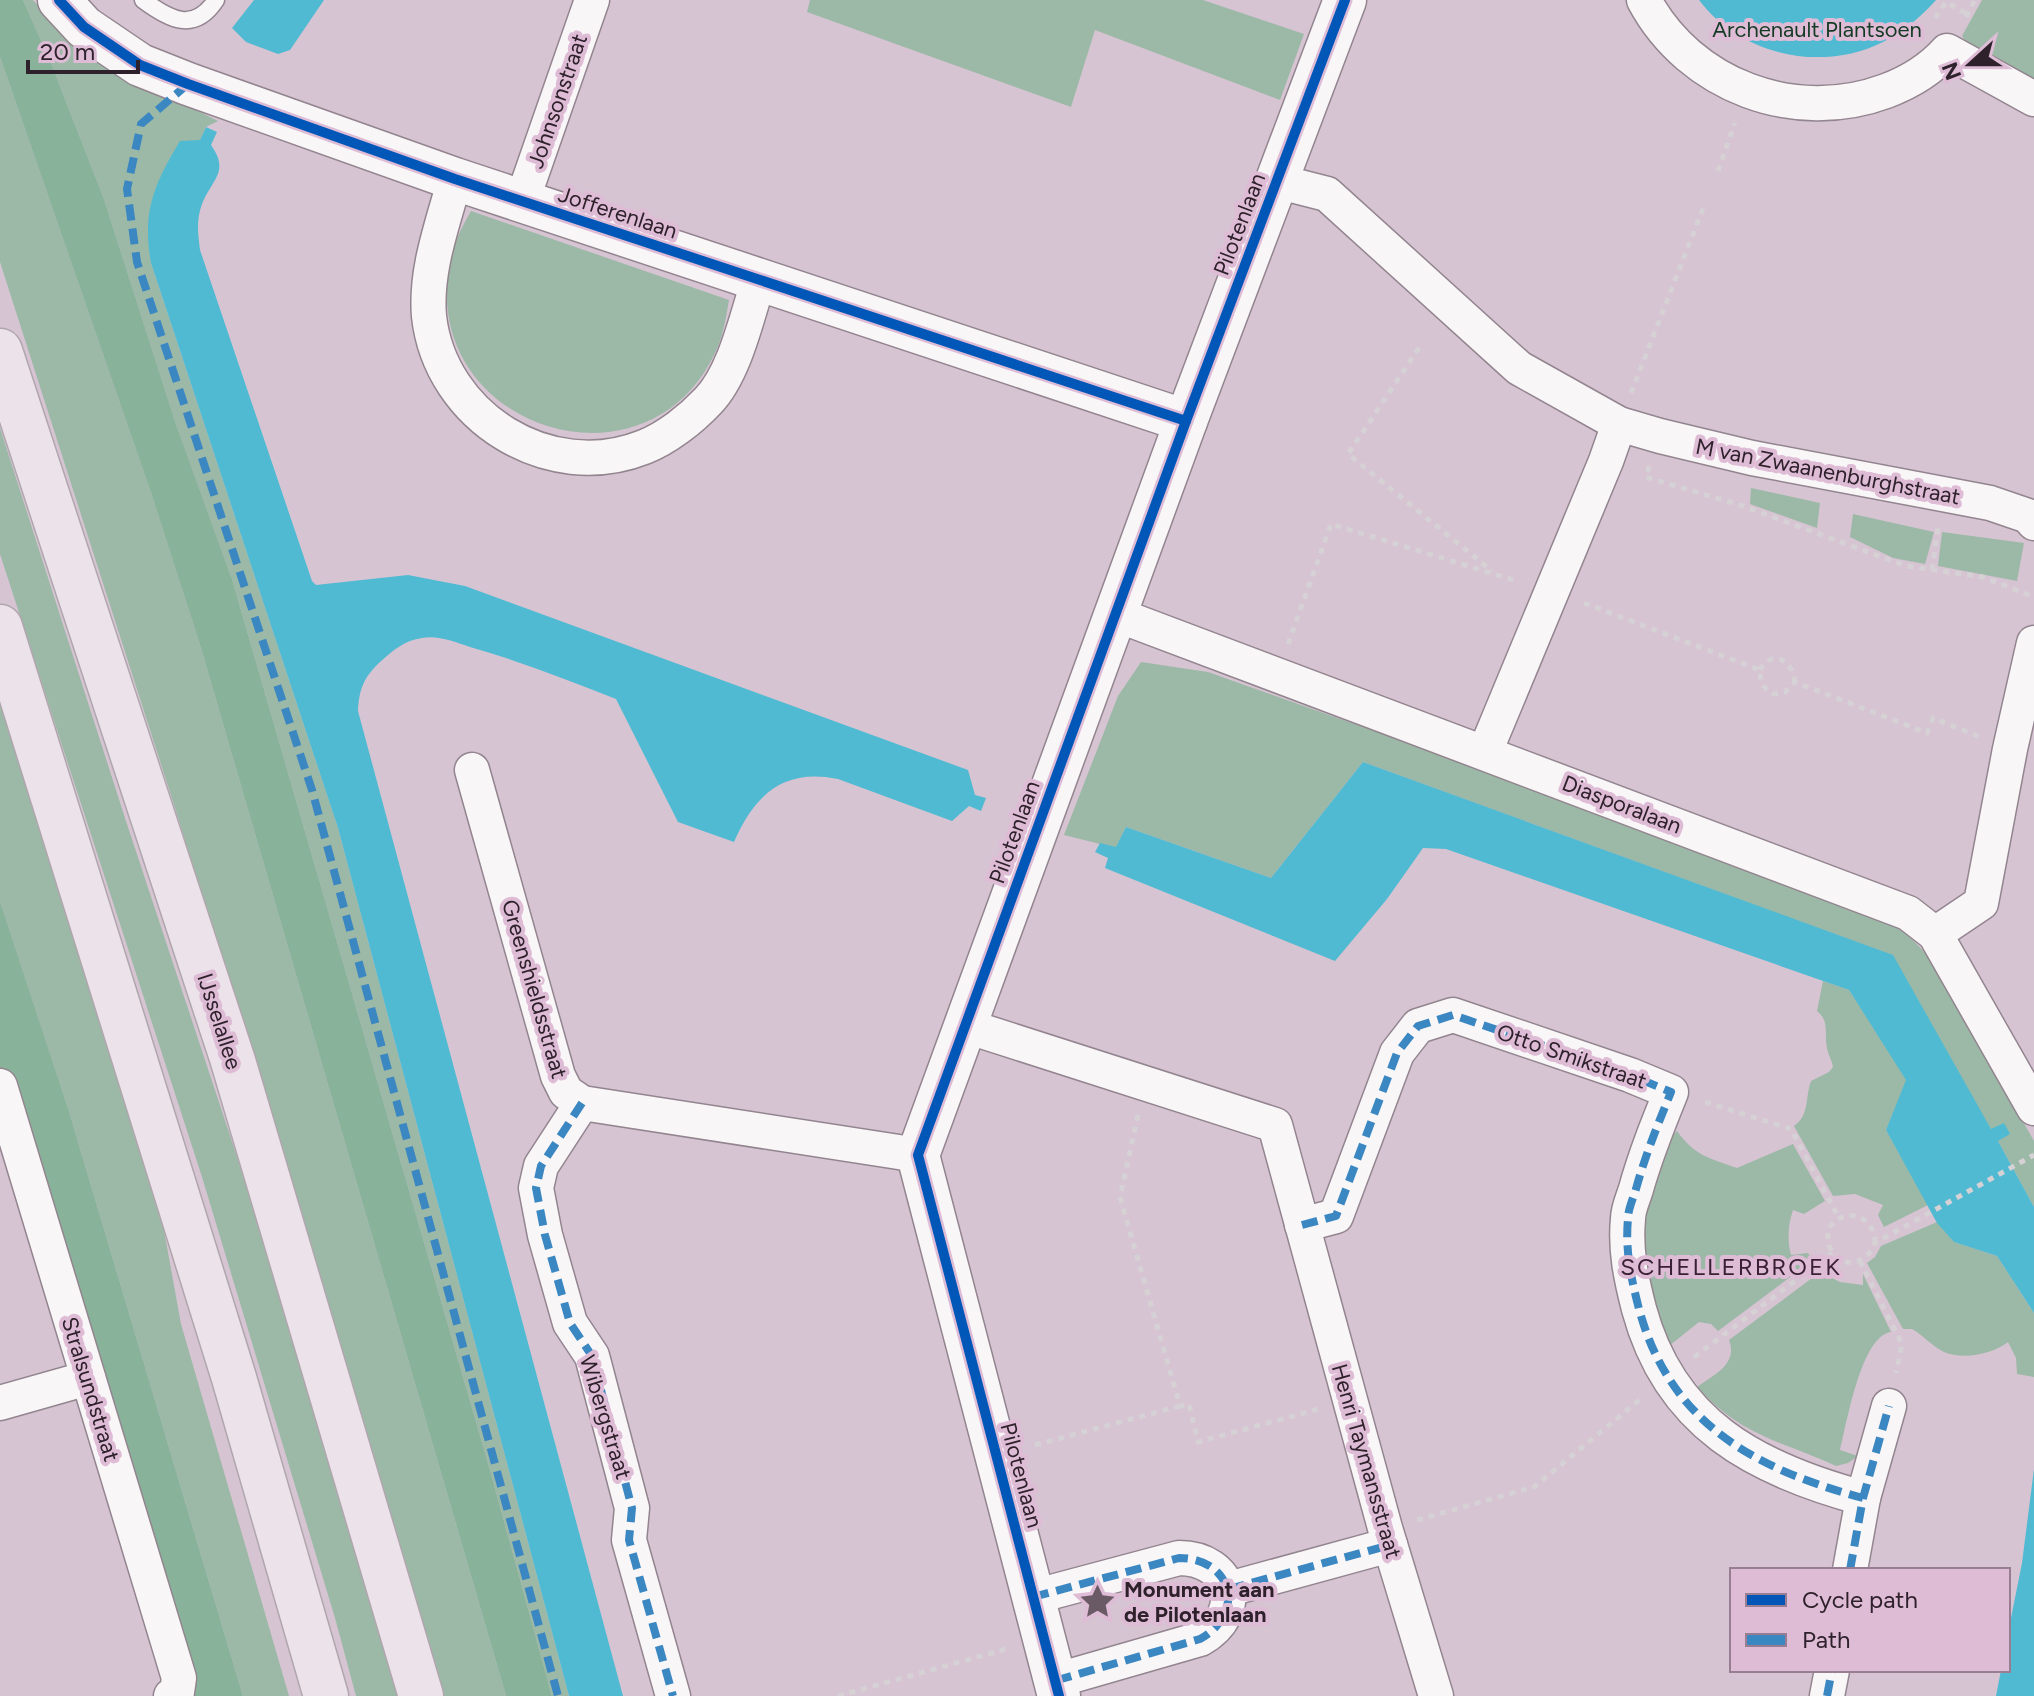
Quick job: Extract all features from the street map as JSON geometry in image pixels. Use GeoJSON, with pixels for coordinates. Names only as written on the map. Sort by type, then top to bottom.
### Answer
{"type":"FeatureCollection","features":[{"type":"Feature","properties":{"kind":"main road","name":"IJsselallee"},"geometry":{"type":"LineString","coordinates":[[0,351],[233,1061],[421,1696]]}},
{"type":"Feature","properties":{"kind":"main road"},"geometry":{"type":"LineString","coordinates":[[0,627],[234,1378],[326,1696]]}},
{"type":"Feature","properties":{"kind":"street","name":"Jofferenlaan"},"geometry":{"type":"LineString","coordinates":[[59,0],[84,27],[140,65],[455,179],[1186,421]]}},
{"type":"Feature","properties":{"kind":"street","name":"Johnsonstraat"},"geometry":{"type":"LineString","coordinates":[[522,201],[592,0]]}},
{"type":"Feature","properties":{"kind":"street","name":"Pilotenlaan"},"geometry":{"type":"LineString","coordinates":[[1056,1688],[918,1155],[1186,421],[1345,0]]}},
{"type":"Feature","properties":{"kind":"street"},"geometry":{"type":"LineString","coordinates":[[1644,0],[1666,34],[1692,60],[1723,81],[1747,91],[1794,103],[1832,104],[1868,98],[1904,84],[1935,65],[1947,51],[2034,99]]}},
{"type":"Feature","properties":{"kind":"street"},"geometry":{"type":"LineString","coordinates":[[455,179],[431,268],[429,317],[435,344],[452,384],[471,407],[506,436],[533,449],[577,457],[613,456],[643,448],[664,438],[710,400],[731,364],[759,279]]}},
{"type":"Feature","properties":{"kind":"street","name":"M van Zwaanenburghstraat"},"geometry":{"type":"LineString","coordinates":[[1276,181],[1327,194],[1519,368],[1619,424],[1752,458],[1990,503],[2028,516],[2034,523]]}},
{"type":"Feature","properties":{"kind":"street"},"geometry":{"type":"LineString","coordinates":[[1485,752],[1619,424]]}},
{"type":"Feature","properties":{"kind":"street","name":"Diasporalaan"},"geometry":{"type":"LineString","coordinates":[[1115,614],[1908,913],[1935,934],[2034,1108]]}},
{"type":"Feature","properties":{"kind":"street"},"geometry":{"type":"LineString","coordinates":[[1935,934],[1981,903],[2034,643]]}},
{"type":"Feature","properties":{"kind":"street","name":"Greenshieldsstraat"},"geometry":{"type":"LineString","coordinates":[[472,770],[558,1076],[566,1092],[582,1103],[918,1155]]}},
{"type":"Feature","properties":{"kind":"street","name":"Otto Smikstraat"},"geometry":{"type":"LineString","coordinates":[[1302,1225],[1336,1216],[1397,1053],[1418,1026],[1453,1015],[1671,1092],[1647,1149],[1628,1216],[1628,1267],[1644,1325],[1666,1378],[1700,1419],[1753,1458],[1816,1485],[1863,1498]]}},
{"type":"Feature","properties":{"kind":"street","name":"Henri Taymansstraat"},"geometry":{"type":"LineString","coordinates":[[963,1025],[1275,1125],[1388,1537],[1436,1696]]}},
{"type":"Feature","properties":{"kind":"street","name":"Stralsundstraat"},"geometry":{"type":"LineString","coordinates":[[0,1086],[179,1678],[174,1694]]}},
{"type":"Feature","properties":{"kind":"street","name":"Wibergstraat"},"geometry":{"type":"LineString","coordinates":[[582,1103],[541,1166],[536,1188],[545,1235],[570,1323],[592,1356],[632,1508],[629,1540],[673,1696]]}},
{"type":"Feature","properties":{"kind":"street"},"geometry":{"type":"LineString","coordinates":[[0,1403],[88,1378]]}},
{"type":"Feature","properties":{"kind":"street"},"geometry":{"type":"LineString","coordinates":[[1850,1568],[1863,1498],[1889,1406]]}},
{"type":"Feature","properties":{"kind":"street"},"geometry":{"type":"LineString","coordinates":[[1229,1589],[1388,1537]]}},
{"type":"Feature","properties":{"kind":"street"},"geometry":{"type":"LineString","coordinates":[[1033,1597],[1179,1558],[1204,1562],[1214,1569],[1229,1589],[1229,1602],[1220,1624],[1200,1639],[1056,1688]]}},
{"type":"Feature","properties":{"kind":"street"},"geometry":{"type":"LineString","coordinates":[[1827,1696],[1832,1672]]}},
{"type":"Feature","properties":{"kind":"lane"},"geometry":{"type":"LineString","coordinates":[[143,0],[181,21],[199,19],[216,0]]}},
{"type":"Feature","properties":{"kind":"path"},"geometry":{"type":"LineString","coordinates":[[1940,11],[1946,2],[1968,12],[1975,0]]}},
{"type":"Feature","properties":{"kind":"path"},"geometry":{"type":"LineString","coordinates":[[1718,171],[1747,91]]}},
{"type":"Feature","properties":{"kind":"path"},"geometry":{"type":"LineString","coordinates":[[1619,424],[1704,206]]}},
{"type":"Feature","properties":{"kind":"path"},"geometry":{"type":"LineString","coordinates":[[1419,348],[1348,454],[1496,574]]}},
{"type":"Feature","properties":{"kind":"path"},"geometry":{"type":"LineString","coordinates":[[1660,436],[1646,477],[1743,506],[1906,566],[1983,577],[2034,597]]}},
{"type":"Feature","properties":{"kind":"path"},"geometry":{"type":"LineString","coordinates":[[1277,674],[1331,524],[1552,591],[1760,670]]}},
{"type":"Feature","properties":{"kind":"path"},"geometry":{"type":"LineString","coordinates":[[1778,658],[1794,670],[1795,682],[1785,692],[1774,694],[1765,690],[1760,670],[1769,659],[1778,658]]}},
{"type":"Feature","properties":{"kind":"path"},"geometry":{"type":"LineString","coordinates":[[1795,682],[1927,733],[1933,718],[2010,749]]}},
{"type":"Feature","properties":{"kind":"path"},"geometry":{"type":"LineString","coordinates":[[1146,1082],[1120,1197],[1180,1406]]}},
{"type":"Feature","properties":{"kind":"path"},"geometry":{"type":"LineString","coordinates":[[1671,1092],[1791,1129],[1839,1218]]}},
{"type":"Feature","properties":{"kind":"path"},"geometry":{"type":"LineString","coordinates":[[1875,1243],[1873,1227],[1861,1217],[1846,1215],[1828,1230],[1832,1253],[1844,1262],[1860,1261],[1867,1257],[1875,1243],[1916,1218],[2034,1155]]}},
{"type":"Feature","properties":{"kind":"path"},"geometry":{"type":"LineString","coordinates":[[1388,1537],[1534,1487],[1666,1378],[1832,1253]]}},
{"type":"Feature","properties":{"kind":"path"},"geometry":{"type":"LineString","coordinates":[[1860,1261],[1902,1344],[1889,1406]]}},
{"type":"Feature","properties":{"kind":"path"},"geometry":{"type":"LineString","coordinates":[[996,1456],[1189,1404],[1198,1442],[1350,1400]]}},
{"type":"Feature","properties":{"kind":"path"},"geometry":{"type":"LineString","coordinates":[[838,1696],[1043,1638]]}},
{"type":"Feature","properties":{"kind":"green space"},"geometry":{"type":"Polygon","coordinates":[[[0,0],[23,0],[51,63],[104,199],[176,424],[232,579],[490,1470],[552,1696],[506,1696],[200,645],[151,493],[0,57],[0,0]]]}},
{"type":"Feature","properties":{"kind":"green space"},"geometry":{"type":"Polygon","coordinates":[[[23,0],[33,0],[62,31],[106,65],[218,121],[206,127],[151,263],[338,828],[569,1696],[552,1696],[490,1470],[232,579],[176,424],[104,199],[23,0]]]}},
{"type":"Feature","properties":{"kind":"green space"},"geometry":{"type":"Polygon","coordinates":[[[810,0],[1203,0],[1304,34],[1280,100],[1095,30],[1071,107],[807,12],[810,0]]]}},
{"type":"Feature","properties":{"kind":"green space","name":"Archenault Plantsoen"},"geometry":{"type":"Polygon","coordinates":[[[1982,0],[2034,0],[2034,86],[1974,53],[1962,36],[1982,0]]]}},
{"type":"Feature","properties":{"kind":"green space"},"geometry":{"type":"Polygon","coordinates":[[[0,57],[151,493],[200,645],[506,1696],[441,1696],[371,1453],[176,811],[0,262],[0,57]]]}},
{"type":"Feature","properties":{"kind":"green space"},"geometry":{"type":"Polygon","coordinates":[[[471,211],[729,300],[715,353],[682,399],[639,425],[592,433],[544,425],[501,402],[468,366],[449,319],[450,262],[471,211]]]}},
{"type":"Feature","properties":{"kind":"green space"},"geometry":{"type":"Polygon","coordinates":[[[0,428],[296,1335],[399,1696],[356,1696],[202,1177],[0,554],[0,428]]]}},
{"type":"Feature","properties":{"kind":"green space"},"geometry":{"type":"Polygon","coordinates":[[[1751,488],[1820,503],[1817,528],[1750,504],[1751,488]]]}},
{"type":"Feature","properties":{"kind":"green space"},"geometry":{"type":"Polygon","coordinates":[[[1853,514],[1934,532],[1925,564],[1893,558],[1850,537],[1853,514]]]}},
{"type":"Feature","properties":{"kind":"green space"},"geometry":{"type":"Polygon","coordinates":[[[1942,532],[2024,543],[2017,581],[1938,566],[1942,532]]]}},
{"type":"Feature","properties":{"kind":"green space"},"geometry":{"type":"Polygon","coordinates":[[[1141,662],[1208,672],[1636,824],[1891,924],[1915,942],[1935,966],[2034,1141],[2034,1207],[1998,1141],[2004,1123],[1991,1130],[1892,955],[1363,762],[1271,878],[1126,827],[1116,848],[1064,835],[1118,696],[1141,662]]]}},
{"type":"Feature","properties":{"kind":"green space"},"geometry":{"type":"Polygon","coordinates":[[[0,695],[154,1175],[181,1324],[289,1696],[243,1696],[68,1108],[0,901],[0,695]]]}},
{"type":"Feature","properties":{"kind":"green space"},"geometry":{"type":"Polygon","coordinates":[[[0,901],[68,1108],[243,1696],[188,1696],[115,1443],[0,1068],[0,901]]]}},
{"type":"Feature","properties":{"kind":"green space"},"geometry":{"type":"Polygon","coordinates":[[[1823,981],[1849,990],[1907,1080],[1886,1130],[1928,1205],[1884,1227],[1878,1215],[1883,1205],[1855,1194],[1833,1196],[1794,1126],[1803,1117],[1811,1081],[1833,1067],[1827,1048],[1825,1023],[1817,1011],[1823,981]]]}},
{"type":"Feature","properties":{"kind":"green space"},"geometry":{"type":"Polygon","coordinates":[[[1677,1131],[1697,1151],[1737,1168],[1793,1144],[1825,1201],[1804,1214],[1793,1210],[1790,1221],[1791,1255],[1808,1253],[1813,1260],[1718,1331],[1711,1324],[1699,1322],[1669,1346],[1647,1287],[1644,1251],[1653,1182],[1668,1143],[1677,1131]]]}},
{"type":"Feature","properties":{"kind":"green space"},"geometry":{"type":"Polygon","coordinates":[[[1937,1222],[1954,1242],[1997,1256],[2034,1313],[2034,1377],[2017,1374],[2016,1358],[2008,1342],[1986,1353],[1960,1356],[1940,1350],[1912,1329],[1903,1329],[1867,1263],[1881,1246],[1937,1222]]]}},
{"type":"Feature","properties":{"kind":"green space"},"geometry":{"type":"Polygon","coordinates":[[[1820,1272],[1840,1282],[1863,1285],[1863,1274],[1891,1332],[1880,1337],[1871,1348],[1851,1402],[1840,1450],[1858,1456],[1836,1466],[1746,1427],[1714,1404],[1697,1387],[1728,1362],[1729,1340],[1820,1272]]]}},
{"type":"Feature","properties":{"kind":"water"},"geometry":{"type":"Polygon","coordinates":[[[254,0],[324,0],[290,50],[278,54],[246,42],[232,28],[254,0]]]}},
{"type":"Feature","properties":{"kind":"water","name":"Archenault Plantsoen"},"geometry":{"type":"Polygon","coordinates":[[[1699,0],[1936,0],[1911,24],[1883,42],[1859,51],[1809,57],[1759,46],[1716,19],[1699,0]]]}},
{"type":"Feature","properties":{"kind":"water"},"geometry":{"type":"Polygon","coordinates":[[[206,127],[217,132],[211,145],[219,169],[200,210],[200,250],[312,581],[316,585],[408,575],[465,586],[968,770],[975,795],[986,798],[981,811],[969,806],[952,821],[838,779],[802,777],[787,781],[762,798],[734,842],[678,822],[616,699],[507,658],[434,637],[416,639],[399,647],[375,668],[363,684],[358,711],[623,1696],[569,1696],[338,828],[151,263],[149,213],[157,185],[180,141],[200,140],[206,127]]]}},
{"type":"Feature","properties":{"kind":"water"},"geometry":{"type":"Polygon","coordinates":[[[1363,762],[1893,955],[1991,1129],[2004,1123],[2010,1134],[1998,1141],[2034,1207],[2034,1313],[1997,1256],[1954,1242],[1937,1223],[1886,1130],[1906,1080],[1849,990],[1446,849],[1423,848],[1387,899],[1335,961],[1105,868],[1108,858],[1095,852],[1100,843],[1116,847],[1126,827],[1271,878],[1363,762]]]}},
{"type":"Feature","properties":{"kind":"water"},"geometry":{"type":"Polygon","coordinates":[[[2034,1469],[2034,1696],[1996,1696],[2001,1672],[2010,1672],[2010,1623],[2022,1563],[2034,1469]]]}},
{"type":"Feature","properties":{"kind":"marked path"},"geometry":{"type":"LineString","coordinates":[[188,84],[141,124],[127,189],[137,262],[312,790],[558,1696]]}},
{"type":"Feature","properties":{"kind":"marked path"},"geometry":{"type":"LineString","coordinates":[[1302,1225],[1336,1216],[1397,1053],[1418,1026],[1453,1015],[1671,1092],[1628,1215],[1631,1275],[1653,1349],[1672,1383],[1695,1412],[1722,1436],[1753,1456],[1787,1472],[1863,1498]]}},
{"type":"Feature","properties":{"kind":"marked path"},"geometry":{"type":"LineString","coordinates":[[582,1103],[541,1166],[536,1188],[545,1235],[570,1323],[592,1356],[632,1508],[629,1540],[673,1696]]}},
{"type":"Feature","properties":{"kind":"marked path"},"geometry":{"type":"LineString","coordinates":[[1850,1568],[1863,1498],[1889,1406]]}},
{"type":"Feature","properties":{"kind":"marked path"},"geometry":{"type":"LineString","coordinates":[[1229,1589],[1390,1545]]}},
{"type":"Feature","properties":{"kind":"marked path"},"geometry":{"type":"LineString","coordinates":[[1033,1597],[1179,1558],[1197,1560],[1211,1567],[1227,1589],[1228,1602],[1224,1615],[1215,1628],[1200,1639],[1054,1681]]}},
{"type":"Feature","properties":{"kind":"marked path"},"geometry":{"type":"LineString","coordinates":[[1827,1696],[1832,1672]]}},
{"type":"Feature","properties":{"kind":"cycle path"},"geometry":{"type":"LineString","coordinates":[[59,0],[84,27],[140,65],[188,84],[455,179],[1186,421]]}},
{"type":"Feature","properties":{"kind":"cycle path"},"geometry":{"type":"LineString","coordinates":[[1059,1696],[918,1155],[1186,421],[1345,0]]}},
{"type":"Feature","properties":{"kind":"place","name":"Monument aan de Pilotenlaan"},"geometry":{"type":"Point","coordinates":[1098,1602]}},
{"type":"Feature","properties":{"kind":"district","name":"SCHELLERBROEK"},"geometry":{"type":"Point","coordinates":[1731,1267]}}]}
